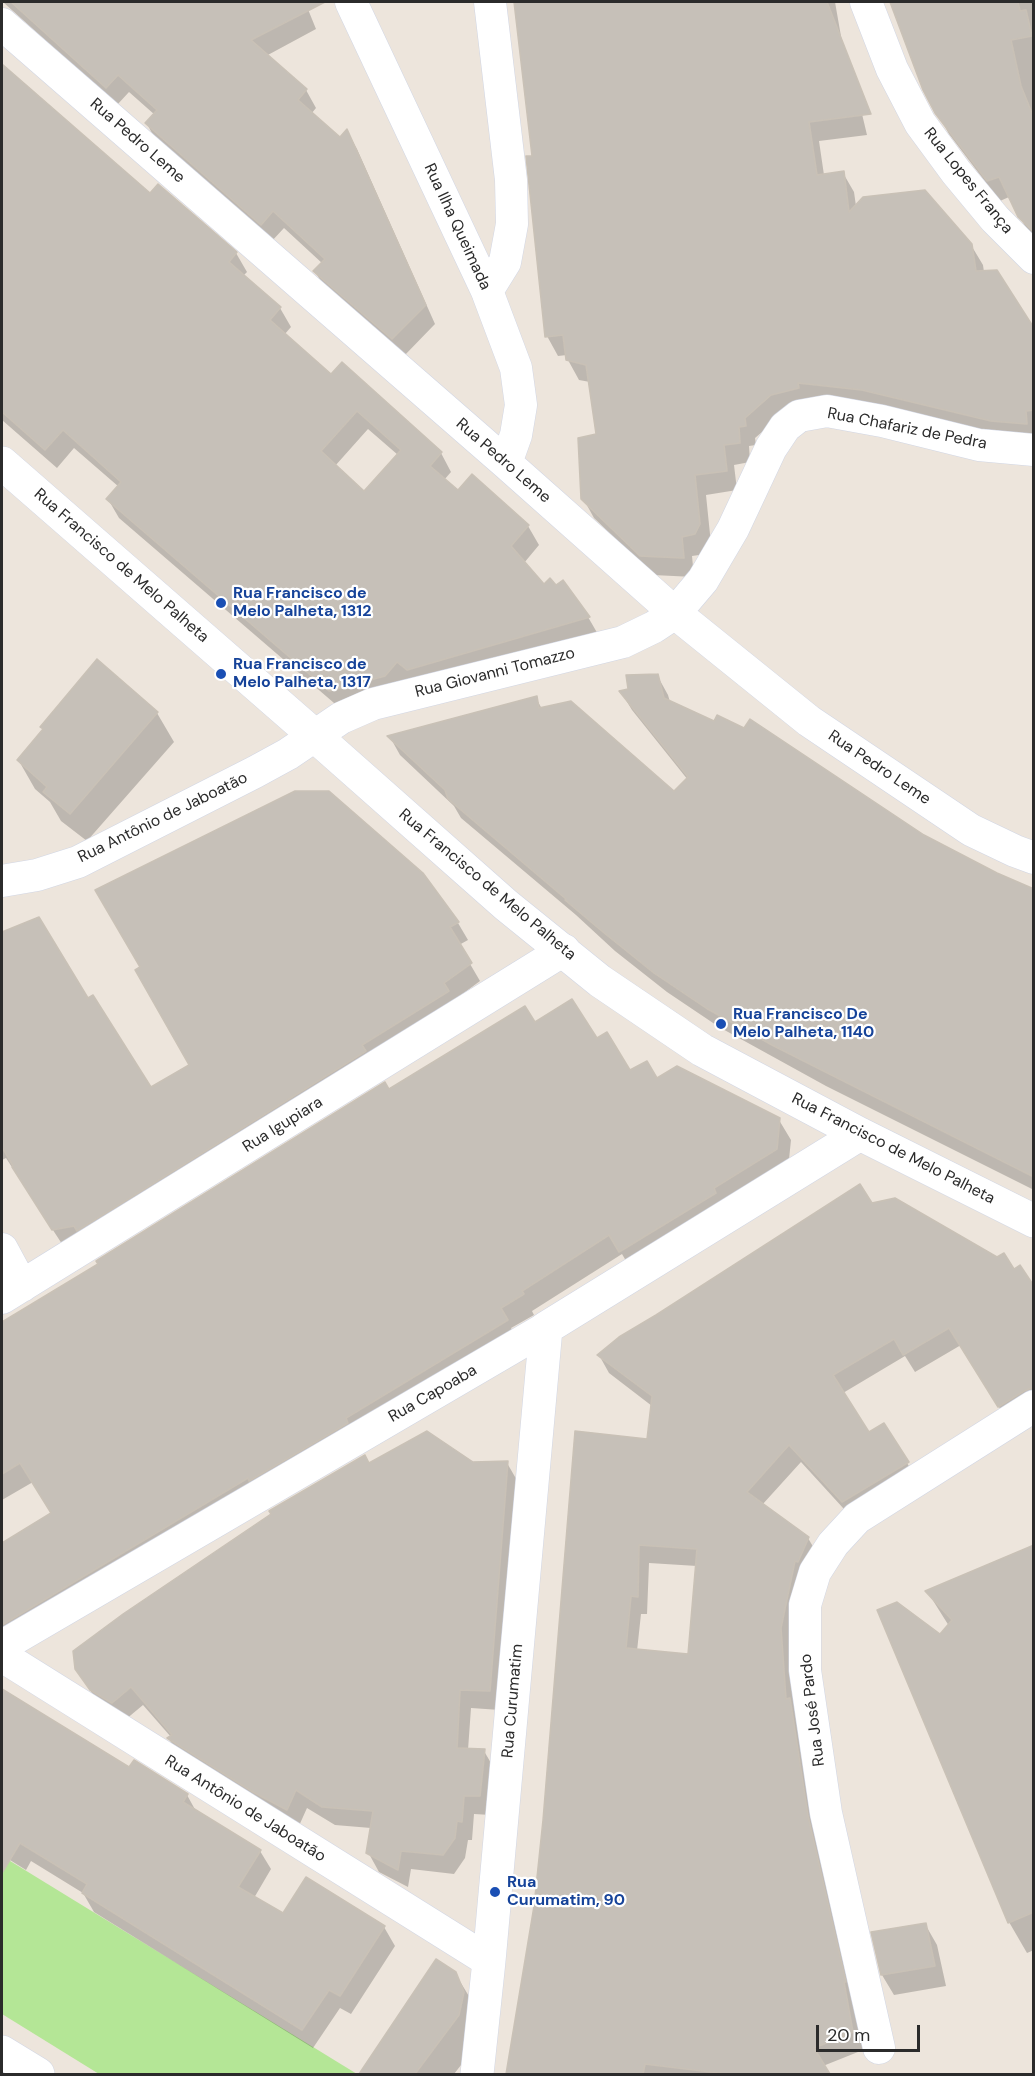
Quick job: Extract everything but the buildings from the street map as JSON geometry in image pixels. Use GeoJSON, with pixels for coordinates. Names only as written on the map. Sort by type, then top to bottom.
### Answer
{"type":"FeatureCollection","features":[{"type":"Feature","properties":{"kind":"main road","name":"Rua Francisco de Melo Palheta"},"geometry":{"type":"LineString","coordinates":[[2,463],[315,735],[506,905],[600,981],[702,1050],[860,1134],[1034,1221]]}},
{"type":"Feature","properties":{"kind":"main road","name":"Rua Capoaba"},"geometry":{"type":"LineString","coordinates":[[546,1328],[860,1134]]}},
{"type":"Feature","properties":{"kind":"main road","name":"Rua Curumatim"},"geometry":{"type":"LineString","coordinates":[[477,2074],[546,1328]]}},
{"type":"Feature","properties":{"kind":"main road"},"geometry":{"type":"LineString","coordinates":[[2,2052],[38,2074]]}},
{"type":"Feature","properties":{"kind":"street","name":"Rua Ilha Queimada"},"geometry":{"type":"LineString","coordinates":[[351,2],[487,291],[516,368],[521,405],[516,435],[506,463]]}},
{"type":"Feature","properties":{"kind":"street"},"geometry":{"type":"LineString","coordinates":[[487,291],[505,262],[512,224],[511,180],[490,2]]}},
{"type":"Feature","properties":{"kind":"street","name":"Rua Lopes França"},"geometry":{"type":"LineString","coordinates":[[866,2],[892,69],[920,123],[995,219],[1034,258]]}},
{"type":"Feature","properties":{"kind":"street","name":"Rua Pedro Leme"},"geometry":{"type":"LineString","coordinates":[[2,24],[675,613],[809,721],[971,830],[1034,858]]}},
{"type":"Feature","properties":{"kind":"street","name":"Rua Chafariz de Pedra"},"geometry":{"type":"LineString","coordinates":[[675,613],[703,580],[733,529],[771,448],[785,427],[799,416],[827,411],[882,421],[979,445],[1034,450]]}},
{"type":"Feature","properties":{"kind":"street","name":"Rua Giovanni Tomazzo"},"geometry":{"type":"LineString","coordinates":[[315,735],[341,718],[373,704],[623,642],[654,627],[675,613]]}},
{"type":"Feature","properties":{"kind":"street","name":"Rua Antônio de Jaboatão"},"geometry":{"type":"LineString","coordinates":[[2,880],[37,874],[78,862],[255,772],[315,735]]}},
{"type":"Feature","properties":{"kind":"street","name":"Rua Igupiara"},"geometry":{"type":"LineString","coordinates":[[12,1292],[564,950]]}},
{"type":"Feature","properties":{"kind":"street"},"geometry":{"type":"LineString","coordinates":[[2,1249],[12,1292]]}},
{"type":"Feature","properties":{"kind":"street","name":"Rua Capoaba"},"geometry":{"type":"LineString","coordinates":[[2,1646],[546,1328]]}},
{"type":"Feature","properties":{"kind":"street","name":"Rua José Pardo"},"geometry":{"type":"LineString","coordinates":[[879,2048],[826,1813],[805,1670],[805,1605],[815,1572],[833,1544],[857,1518],[1034,1406]]}},
{"type":"Feature","properties":{"kind":"street","name":"Rua Antônio de Jaboatão"},"geometry":{"type":"LineString","coordinates":[[2,1656],[489,1961]]}},
{"type":"Feature","properties":{"kind":"green space"},"geometry":{"type":"Polygon","coordinates":[[[2,1856],[357,2074],[99,2074],[2,2014],[2,1856]]]}},
{"type":"Feature","properties":{"kind":"place","name":"Rua Francisco de Melo Palheta, 1312"},"geometry":{"type":"Point","coordinates":[221,603]}},
{"type":"Feature","properties":{"kind":"place","name":"Rua Francisco de Melo Palheta, 1317"},"geometry":{"type":"Point","coordinates":[221,674]}},
{"type":"Feature","properties":{"kind":"place","name":"Rua Francisco De Melo Palheta, 1140"},"geometry":{"type":"Point","coordinates":[721,1024]}},
{"type":"Feature","properties":{"kind":"place","name":"Rua Curumatim, 90"},"geometry":{"type":"Point","coordinates":[495,1892]}}]}
